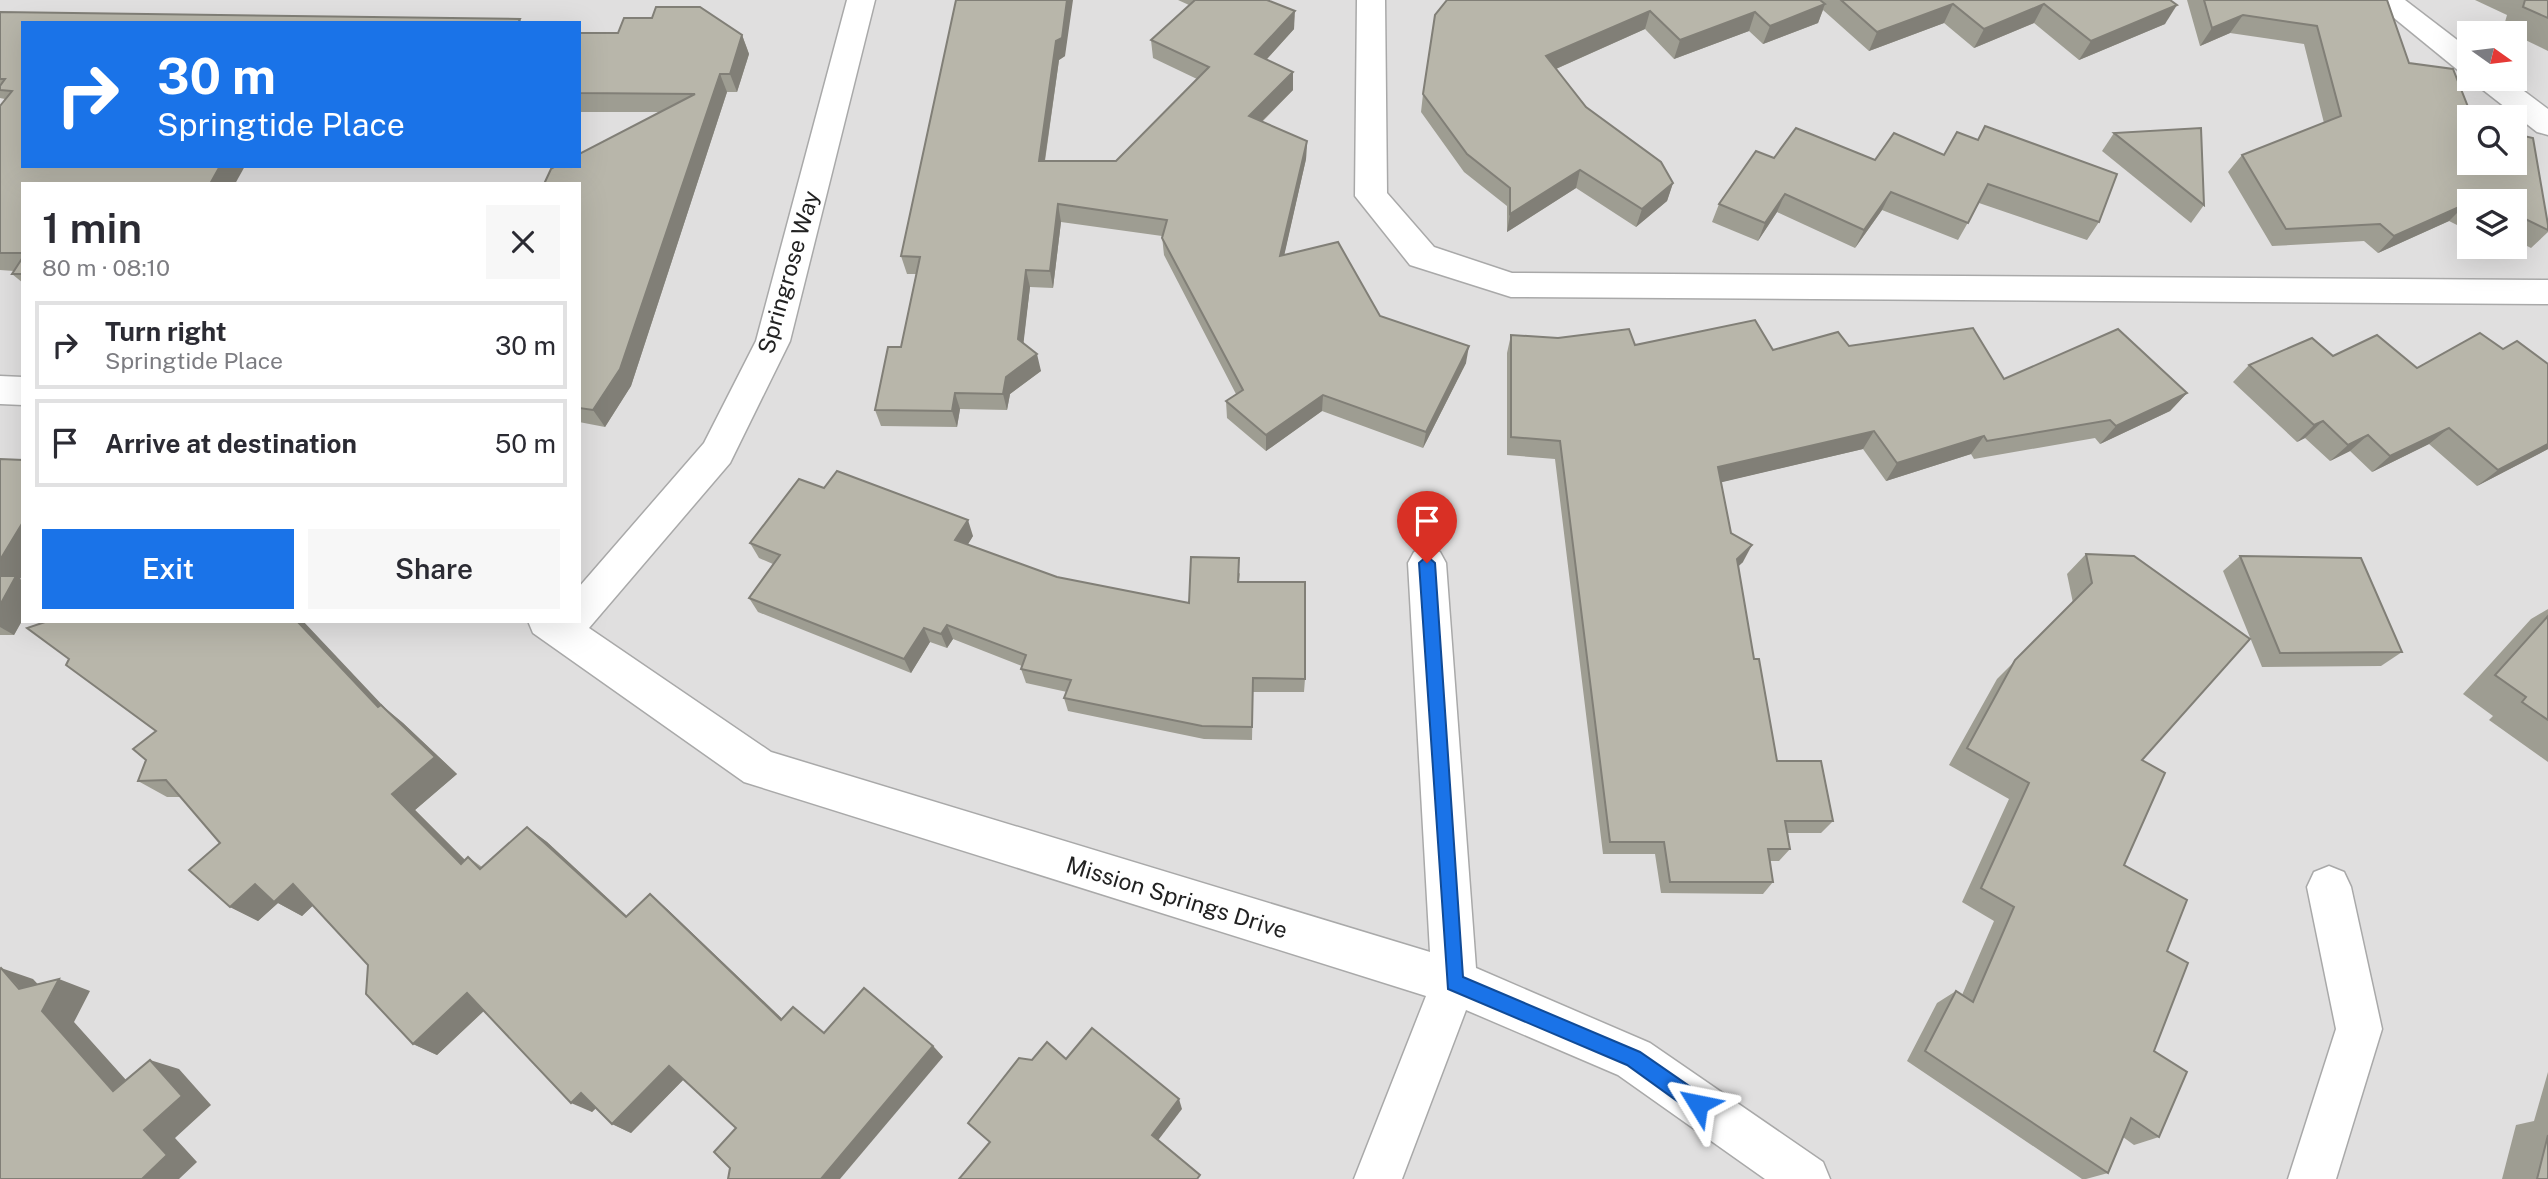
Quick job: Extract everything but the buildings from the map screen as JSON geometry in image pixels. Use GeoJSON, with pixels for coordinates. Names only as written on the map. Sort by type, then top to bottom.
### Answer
{"type":"FeatureCollection","features":[{"type":"Feature","properties":{"kind":"street","name":"Springrose Way"},"geometry":{"type":"LineString","coordinates":[[581,605],[716,453],[773,341],[861,0]]}},
{"type":"Feature","properties":{"kind":"street"},"geometry":{"type":"LineString","coordinates":[[1371,0],[1371,196],[1422,256],[1511,285],[2548,292]]}},
{"type":"Feature","properties":{"kind":"street"},"geometry":{"type":"LineString","coordinates":[[2386,0],[2457,55]]}},
{"type":"Feature","properties":{"kind":"street"},"geometry":{"type":"LineString","coordinates":[[2504,91],[2548,125]]}},
{"type":"Feature","properties":{"kind":"street"},"geometry":{"type":"LineString","coordinates":[[0,390],[21,391]]}},
{"type":"Feature","properties":{"kind":"street"},"geometry":{"type":"LineString","coordinates":[[1378,1179],[1454,982],[1427,563]]}},
{"type":"Feature","properties":{"kind":"street","name":"Mission Springs Drive"},"geometry":{"type":"LineString","coordinates":[[567,623],[759,768],[1454,982],[1634,1059],[1805,1179]]}},
{"type":"Feature","properties":{"kind":"street"},"geometry":{"type":"LineString","coordinates":[[2312,1179],[2358,1029],[2329,887]]}},
{"type":"Feature","properties":{"kind":"shaded area"},"geometry":{"type":"Polygon","coordinates":[[[0,0],[2548,0],[2548,1179],[0,1179],[0,0]]]}},
{"type":"Feature","properties":{"kind":"route"},"geometry":{"type":"LineString","coordinates":[[1427,563],[1454,982],[1634,1059],[1698,1104]]}}]}
